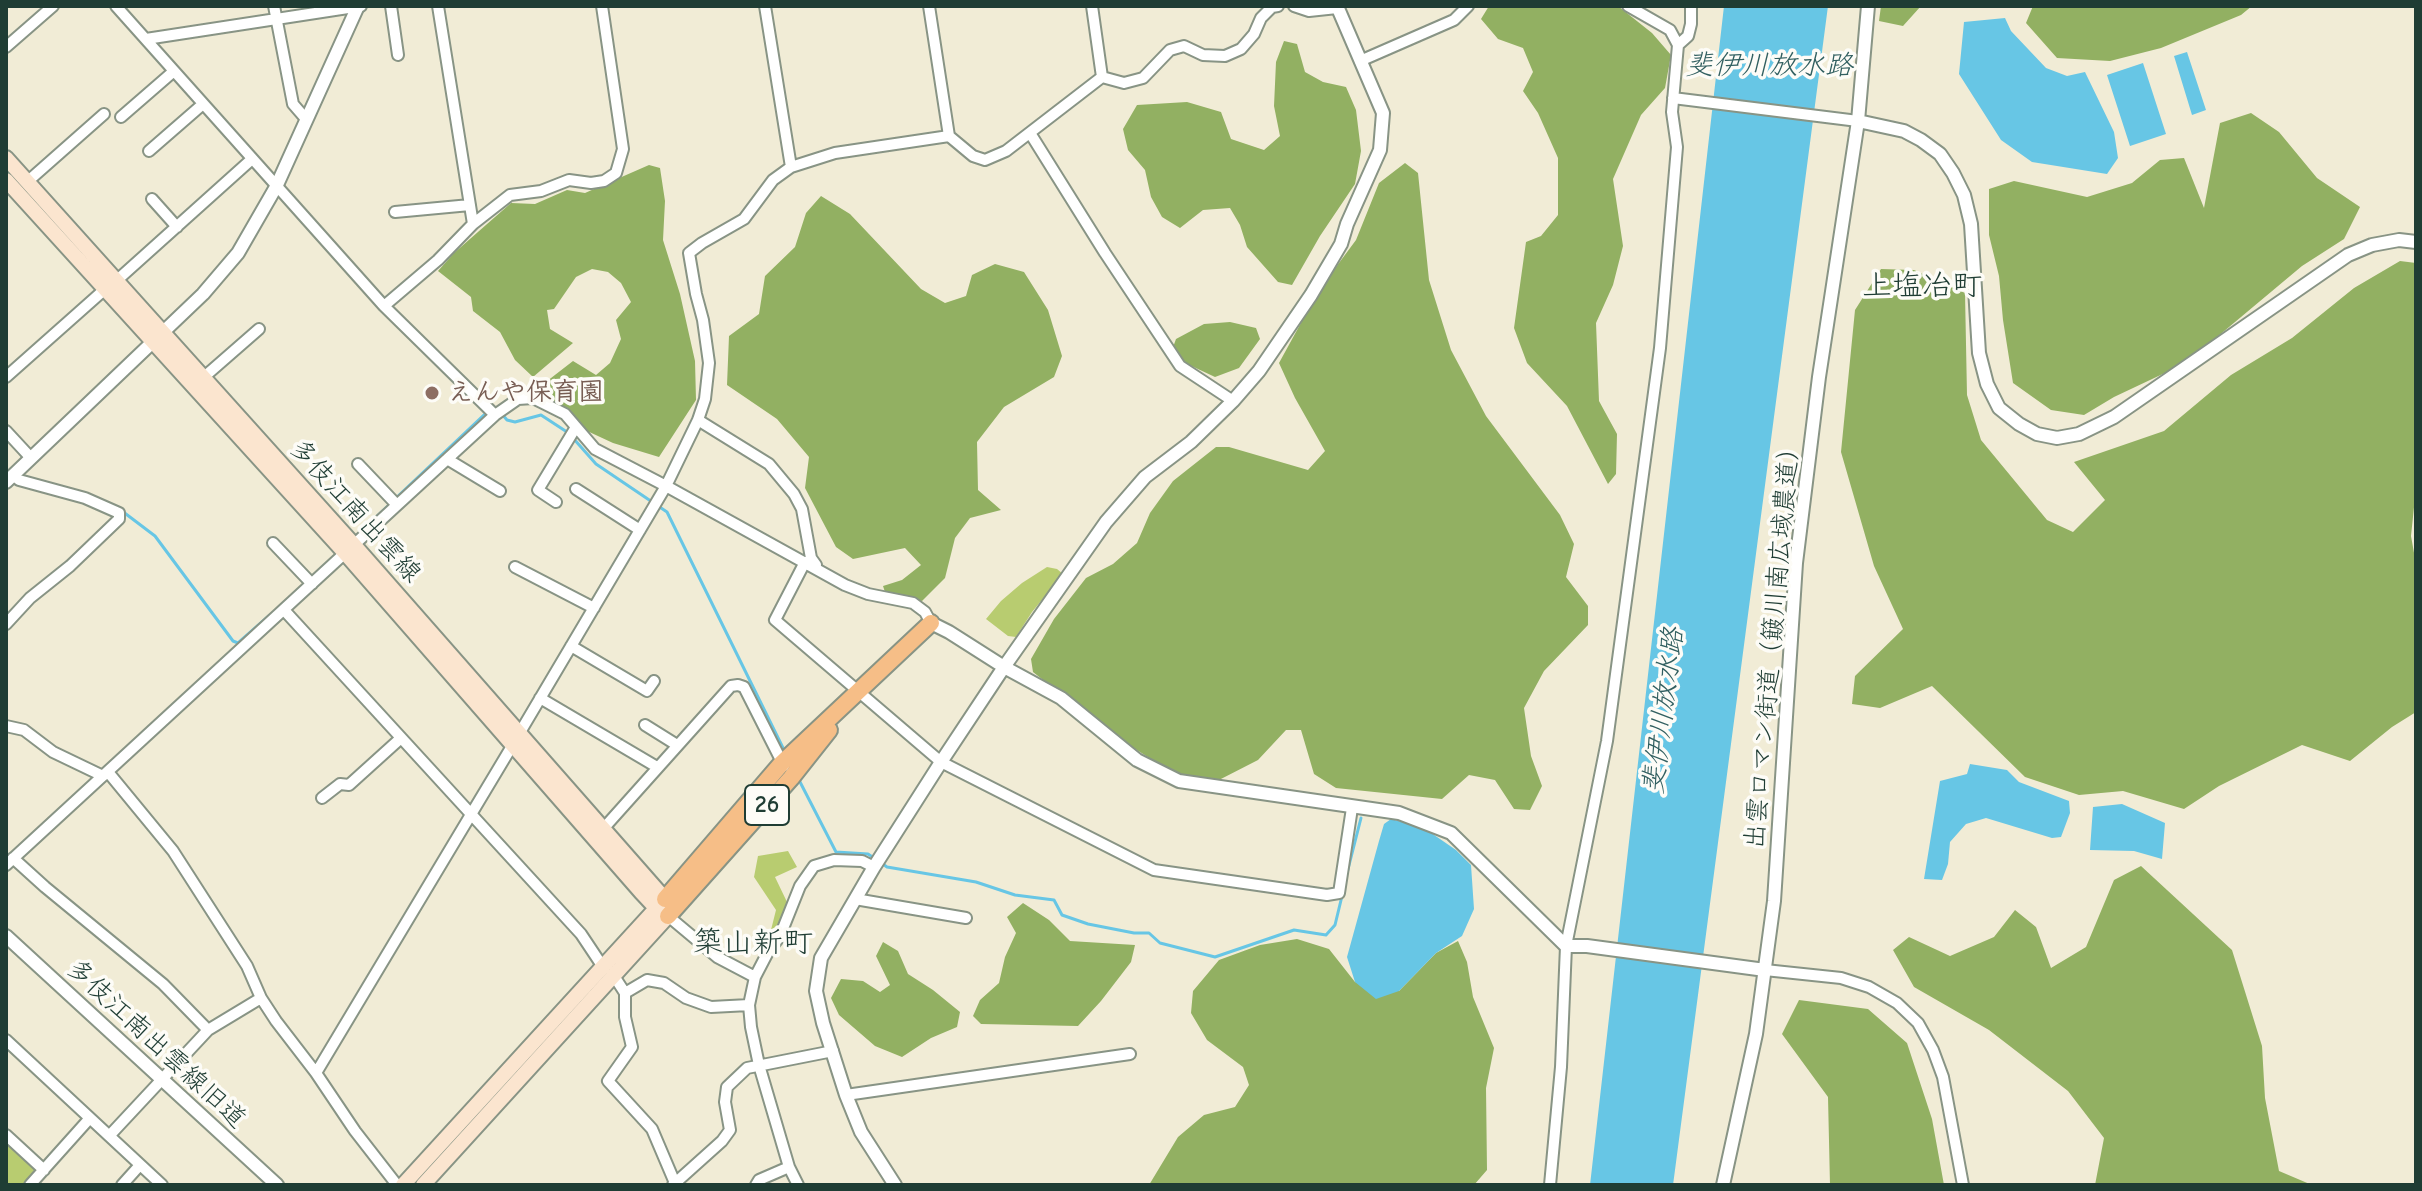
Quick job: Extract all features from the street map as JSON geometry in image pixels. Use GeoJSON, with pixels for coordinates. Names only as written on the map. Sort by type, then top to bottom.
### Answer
{"type":"FeatureCollection","features":[{"type":"Feature","properties":{"kind":"main road","name":"多伎江南出雲線"},"geometry":{"type":"LineString","coordinates":[[6,158],[109,286]]}},
{"type":"Feature","properties":{"kind":"main road","name":"多伎江南出雲線"},"geometry":{"type":"LineString","coordinates":[[6,180],[157,337],[350,549]]}},
{"type":"Feature","properties":{"kind":"main road","name":"多伎江南出雲線"},"geometry":{"type":"LineString","coordinates":[[157,337],[204,377],[663,907]]}},
{"type":"Feature","properties":{"kind":"main road","name":"26"},"geometry":{"type":"LineString","coordinates":[[663,907],[782,763],[931,623]]}},
{"type":"Feature","properties":{"kind":"main road","name":"26"},"geometry":{"type":"LineString","coordinates":[[663,907],[791,778],[859,691]]}},
{"type":"Feature","properties":{"kind":"main road","name":"多伎江南出雲線"},"geometry":{"type":"LineString","coordinates":[[516,740],[603,829],[663,907]]}},
{"type":"Feature","properties":{"kind":"main road"},"geometry":{"type":"LineString","coordinates":[[423,1185],[663,907]]}},
{"type":"Feature","properties":{"kind":"main road"},"geometry":{"type":"LineString","coordinates":[[400,1185],[608,971]]}},
{"type":"Feature","properties":{"kind":"street"},"geometry":{"type":"LineString","coordinates":[[6,47],[53,6]]}},
{"type":"Feature","properties":{"kind":"street"},"geometry":{"type":"LineString","coordinates":[[116,6],[384,306],[495,415]]}},
{"type":"Feature","properties":{"kind":"street"},"geometry":{"type":"LineString","coordinates":[[274,6],[293,104],[306,119]]}},
{"type":"Feature","properties":{"kind":"street"},"geometry":{"type":"LineString","coordinates":[[10,478],[203,294],[238,253],[276,187],[359,6],[315,9],[276,19],[146,39]]}},
{"type":"Feature","properties":{"kind":"street"},"geometry":{"type":"LineString","coordinates":[[391,6],[398,55]]}},
{"type":"Feature","properties":{"kind":"street"},"geometry":{"type":"LineString","coordinates":[[438,6],[473,224]]}},
{"type":"Feature","properties":{"kind":"street"},"geometry":{"type":"LineString","coordinates":[[384,306],[438,260],[473,224],[510,195],[541,191],[569,180],[604,181],[616,173],[623,149],[602,6]]}},
{"type":"Feature","properties":{"kind":"street"},"geometry":{"type":"LineString","coordinates":[[767,6],[791,167]]}},
{"type":"Feature","properties":{"kind":"street"},"geometry":{"type":"LineString","coordinates":[[929,6],[949,136],[973,156],[985,160],[1006,151],[1102,77],[1124,83],[1143,78],[1170,50],[1184,46],[1203,55],[1225,56],[1241,49],[1254,34],[1261,18],[1272,7],[1278,6]]}},
{"type":"Feature","properties":{"kind":"street"},"geometry":{"type":"LineString","coordinates":[[1092,6],[1102,77]]}},
{"type":"Feature","properties":{"kind":"street"},"geometry":{"type":"LineString","coordinates":[[1259,6],[1261,18]]}},
{"type":"Feature","properties":{"kind":"street"},"geometry":{"type":"LineString","coordinates":[[895,1185],[861,1132],[846,1095],[816,991],[821,958],[941,762],[1004,667],[1116,511],[1145,477],[1191,442],[1259,371],[1311,295],[1341,244],[1380,150],[1383,113],[1337,7],[1309,11],[1294,6]]}},
{"type":"Feature","properties":{"kind":"street"},"geometry":{"type":"LineString","coordinates":[[1360,61],[1454,20],[1468,6]]}},
{"type":"Feature","properties":{"kind":"street"},"geometry":{"type":"LineString","coordinates":[[1550,1185],[1561,1067],[1566,946],[1607,741],[1660,348],[1677,147],[1672,112],[1678,45],[1670,30],[1628,6]]}},
{"type":"Feature","properties":{"kind":"street"},"geometry":{"type":"LineString","coordinates":[[1678,45],[1688,36],[1691,6]]}},
{"type":"Feature","properties":{"kind":"street","name":"出雲ロマン街道（簸川南広域農道）"},"geometry":{"type":"LineString","coordinates":[[1723,1185],[1756,1034],[1774,901],[1796,563],[1819,377],[1858,121],[1868,6]]}},
{"type":"Feature","properties":{"kind":"street"},"geometry":{"type":"LineString","coordinates":[[121,117],[174,71]]}},
{"type":"Feature","properties":{"kind":"street"},"geometry":{"type":"LineString","coordinates":[[1673,98],[1858,121],[1904,131],[1940,154],[1964,195],[1971,224],[1979,353],[1987,384],[1999,408],[2019,424],[2037,434],[2057,438],[2079,434],[2114,417],[2348,255],[2372,245],[2399,240],[2416,242]]}},
{"type":"Feature","properties":{"kind":"street"},"geometry":{"type":"LineString","coordinates":[[149,151],[203,104]]}},
{"type":"Feature","properties":{"kind":"street"},"geometry":{"type":"LineString","coordinates":[[27,182],[104,114]]}},
{"type":"Feature","properties":{"kind":"street"},"geometry":{"type":"LineString","coordinates":[[1030,133],[1180,366],[1233,401]]}},
{"type":"Feature","properties":{"kind":"street"},"geometry":{"type":"LineString","coordinates":[[316,1073],[666,486],[698,420],[705,399],[709,363],[689,253],[744,219],[773,180],[791,167],[835,153],[949,136]]}},
{"type":"Feature","properties":{"kind":"street"},"geometry":{"type":"LineString","coordinates":[[6,377],[252,159]]}},
{"type":"Feature","properties":{"kind":"street"},"geometry":{"type":"LineString","coordinates":[[152,199],[177,227]]}},
{"type":"Feature","properties":{"kind":"street"},"geometry":{"type":"LineString","coordinates":[[395,212],[470,205]]}},
{"type":"Feature","properties":{"kind":"street"},"geometry":{"type":"LineString","coordinates":[[204,377],[259,329]]}},
{"type":"Feature","properties":{"kind":"street"},"geometry":{"type":"LineString","coordinates":[[208,1030],[163,984],[10,861],[495,415],[518,399],[533,398],[565,414],[595,449],[845,585],[868,594],[913,603],[925,612],[931,623],[1061,698],[1137,760],[1179,781],[1399,813],[1451,833],[1566,946],[1587,946],[1841,978],[1869,987],[1897,1003],[1918,1023],[1933,1050],[1943,1077],[1963,1185]]}},
{"type":"Feature","properties":{"kind":"street"},"geometry":{"type":"LineString","coordinates":[[698,420],[769,464],[794,494],[802,509],[811,558],[820,570]]}},
{"type":"Feature","properties":{"kind":"street"},"geometry":{"type":"LineString","coordinates":[[556,502],[538,490],[576,427]]}},
{"type":"Feature","properties":{"kind":"street"},"geometry":{"type":"LineString","coordinates":[[6,431],[31,458]]}},
{"type":"Feature","properties":{"kind":"street"},"geometry":{"type":"LineString","coordinates":[[447,459],[500,491]]}},
{"type":"Feature","properties":{"kind":"street"},"geometry":{"type":"LineString","coordinates":[[358,464],[397,505]]}},
{"type":"Feature","properties":{"kind":"street"},"geometry":{"type":"LineString","coordinates":[[6,624],[30,598],[70,566],[119,519],[119,513],[85,498],[10,478]]}},
{"type":"Feature","properties":{"kind":"street"},"geometry":{"type":"LineString","coordinates":[[576,489],[640,530]]}},
{"type":"Feature","properties":{"kind":"street"},"geometry":{"type":"LineString","coordinates":[[273,543],[312,584]]}},
{"type":"Feature","properties":{"kind":"street"},"geometry":{"type":"LineString","coordinates":[[805,562],[775,620],[941,762],[1154,870],[1327,895],[1339,893],[1352,808]]}},
{"type":"Feature","properties":{"kind":"street"},"geometry":{"type":"LineString","coordinates":[[515,567],[594,608]]}},
{"type":"Feature","properties":{"kind":"street"},"geometry":{"type":"LineString","coordinates":[[284,610],[581,934],[625,993],[625,1017],[632,1047],[608,1081],[652,1129],[674,1184],[730,1130],[725,1102],[727,1087],[747,1068],[833,1051]]}},
{"type":"Feature","properties":{"kind":"street"},"geometry":{"type":"LineString","coordinates":[[571,646],[647,691],[654,681]]}},
{"type":"Feature","properties":{"kind":"street"},"geometry":{"type":"LineString","coordinates":[[603,829],[731,686],[744,687],[791,778]]}},
{"type":"Feature","properties":{"kind":"street"},"geometry":{"type":"LineString","coordinates":[[540,698],[657,767]]}},
{"type":"Feature","properties":{"kind":"street"},"geometry":{"type":"LineString","coordinates":[[645,725],[677,745]]}},
{"type":"Feature","properties":{"kind":"street"},"geometry":{"type":"LineString","coordinates":[[6,726],[24,730],[53,752],[105,774],[187,870],[247,966],[261,998],[355,1131],[400,1185]]}},
{"type":"Feature","properties":{"kind":"street"},"geometry":{"type":"LineString","coordinates":[[322,798],[340,784],[349,785],[401,738]]}},
{"type":"Feature","properties":{"kind":"street"},"geometry":{"type":"LineString","coordinates":[[798,1185],[789,1167],[759,1065],[749,1005],[755,977],[780,936],[800,886],[814,866],[834,860],[862,861],[874,867]]}},
{"type":"Feature","properties":{"kind":"street"},"geometry":{"type":"LineString","coordinates":[[855,899],[966,918]]}},
{"type":"Feature","properties":{"kind":"street"},"geometry":{"type":"LineString","coordinates":[[663,907],[717,957],[755,977]]}},
{"type":"Feature","properties":{"kind":"street","name":"多伎江南出雲線旧道"},"geometry":{"type":"LineString","coordinates":[[6,936],[277,1185]]}},
{"type":"Feature","properties":{"kind":"street"},"geometry":{"type":"LineString","coordinates":[[625,993],[647,980],[664,983],[686,998],[711,1007],[749,1005]]}},
{"type":"Feature","properties":{"kind":"street"},"geometry":{"type":"LineString","coordinates":[[110,1135],[208,1030],[261,998]]}},
{"type":"Feature","properties":{"kind":"street"},"geometry":{"type":"LineString","coordinates":[[6,1040],[162,1185]]}},
{"type":"Feature","properties":{"kind":"street"},"geometry":{"type":"LineString","coordinates":[[846,1095],[1130,1054]]}},
{"type":"Feature","properties":{"kind":"street"},"geometry":{"type":"LineString","coordinates":[[30,1185],[90,1118]]}},
{"type":"Feature","properties":{"kind":"street"},"geometry":{"type":"LineString","coordinates":[[6,1135],[44,1170]]}},
{"type":"Feature","properties":{"kind":"street"},"geometry":{"type":"LineString","coordinates":[[122,1185],[140,1165]]}},
{"type":"Feature","properties":{"kind":"street"},"geometry":{"type":"LineString","coordinates":[[756,1185],[759,1180],[789,1167]]}},
{"type":"Feature","properties":{"kind":"green space"},"geometry":{"type":"Polygon","coordinates":[[[1489,6],[1618,6],[1652,33],[1671,55],[1665,88],[1641,115],[1613,179],[1623,246],[1613,285],[1596,323],[1599,401],[1617,434],[1616,474],[1608,484],[1567,406],[1527,363],[1514,328],[1526,242],[1541,236],[1558,215],[1558,158],[1538,113],[1523,91],[1533,72],[1523,48],[1498,39],[1481,19],[1489,6]]]}},
{"type":"Feature","properties":{"kind":"green space"},"geometry":{"type":"Polygon","coordinates":[[[1881,6],[1921,6],[1903,26],[1879,21],[1881,6]]]}},
{"type":"Feature","properties":{"kind":"green space"},"geometry":{"type":"Polygon","coordinates":[[[2033,6],[2252,6],[2241,15],[2161,48],[2110,61],[2057,58],[2026,23],[2033,6]]]}},
{"type":"Feature","properties":{"kind":"green space"},"geometry":{"type":"Polygon","coordinates":[[[1284,41],[1297,44],[1305,72],[1323,82],[1346,87],[1356,110],[1361,151],[1355,184],[1292,285],[1278,282],[1247,247],[1230,208],[1203,210],[1180,228],[1162,217],[1151,197],[1145,170],[1128,150],[1123,129],[1137,105],[1187,102],[1221,112],[1231,139],[1264,150],[1280,136],[1274,106],[1276,62],[1284,41]]]}},
{"type":"Feature","properties":{"kind":"green space"},"geometry":{"type":"Polygon","coordinates":[[[2251,113],[2279,132],[2317,178],[2360,207],[2344,239],[2302,266],[2186,363],[2114,397],[2084,415],[2051,410],[2013,383],[1999,276],[1989,235],[1989,189],[2014,181],[2087,197],[2132,183],[2160,160],[2184,158],[2204,208],[2220,123],[2251,113]]]}},
{"type":"Feature","properties":{"kind":"green space"},"geometry":{"type":"Polygon","coordinates":[[[1405,163],[1418,173],[1429,280],[1451,350],[1486,416],[1560,515],[1574,544],[1566,577],[1588,606],[1588,625],[1544,671],[1524,708],[1531,756],[1542,786],[1530,810],[1514,809],[1495,780],[1469,775],[1442,799],[1336,788],[1314,774],[1301,730],[1286,730],[1258,760],[1217,781],[1181,778],[1110,733],[1033,672],[1031,659],[1054,619],[1086,578],[1113,564],[1137,543],[1150,513],[1173,481],[1216,447],[1229,447],[1308,470],[1325,451],[1279,363],[1319,290],[1356,240],[1379,183],[1405,163]]]}},
{"type":"Feature","properties":{"kind":"green space"},"geometry":{"type":"Polygon","coordinates":[[[649,165],[660,168],[665,201],[663,240],[680,294],[695,361],[696,400],[659,457],[613,443],[585,430],[571,413],[553,403],[542,385],[573,361],[596,375],[610,363],[621,339],[616,320],[631,302],[621,283],[608,272],[592,269],[576,277],[554,309],[547,310],[550,329],[573,343],[533,377],[515,360],[500,332],[473,311],[471,297],[438,271],[511,203],[535,204],[567,190],[585,193],[649,165]]]}},
{"type":"Feature","properties":{"kind":"green space"},"geometry":{"type":"Polygon","coordinates":[[[821,196],[850,214],[921,289],[945,303],[966,296],[972,275],[995,264],[1024,272],[1048,310],[1062,356],[1054,377],[1004,407],[977,442],[978,490],[1001,510],[970,518],[955,538],[945,578],[922,601],[885,592],[883,586],[902,580],[921,565],[905,548],[853,559],[836,547],[805,488],[809,457],[777,419],[727,385],[729,336],[759,314],[765,276],[795,247],[806,213],[821,196]]]}},
{"type":"Feature","properties":{"kind":"green space"},"geometry":{"type":"Polygon","coordinates":[[[2400,261],[2416,263],[2416,488],[2411,536],[2416,564],[2416,712],[2350,761],[2302,745],[2219,786],[2184,809],[2123,791],[2079,795],[2025,777],[1932,686],[1880,708],[1852,704],[1855,676],[1903,629],[1874,566],[1841,452],[1855,310],[1881,269],[1914,270],[1965,293],[1967,395],[1981,440],[2047,520],[2073,532],[2105,500],[2074,462],[2164,431],[2231,375],[2292,338],[2354,288],[2400,261]]]}},
{"type":"Feature","properties":{"kind":"green space"},"geometry":{"type":"Polygon","coordinates":[[[1230,322],[1256,328],[1260,339],[1239,368],[1215,377],[1183,362],[1172,350],[1176,339],[1204,324],[1230,322]]]}},
{"type":"Feature","properties":{"kind":"green space"},"geometry":{"type":"Polygon","coordinates":[[[1047,567],[1063,574],[1016,637],[1008,636],[986,619],[1022,583],[1047,567]]]}},
{"type":"Feature","properties":{"kind":"green space"},"geometry":{"type":"Polygon","coordinates":[[[788,851],[797,867],[775,877],[787,902],[776,935],[770,934],[776,910],[754,877],[758,856],[788,851]]]}},
{"type":"Feature","properties":{"kind":"green space"},"geometry":{"type":"Polygon","coordinates":[[[2141,866],[2232,950],[2262,1046],[2265,1098],[2279,1171],[2312,1185],[2095,1185],[2104,1138],[2068,1091],[1989,1030],[1914,987],[1893,950],[1909,937],[1950,956],[1994,937],[2015,910],[2036,927],[2051,968],[2086,947],[2114,880],[2141,866]]]}},
{"type":"Feature","properties":{"kind":"green space"},"geometry":{"type":"Polygon","coordinates":[[[1023,903],[1049,920],[1070,941],[1135,945],[1131,962],[1078,1026],[981,1024],[973,1016],[980,1000],[999,983],[1005,957],[1016,933],[1007,917],[1023,903]]]}},
{"type":"Feature","properties":{"kind":"green space"},"geometry":{"type":"Polygon","coordinates":[[[1297,939],[1329,949],[1355,982],[1399,991],[1436,953],[1458,941],[1467,962],[1473,997],[1494,1048],[1486,1088],[1487,1170],[1474,1185],[1149,1185],[1178,1137],[1204,1115],[1235,1107],[1249,1085],[1243,1067],[1207,1040],[1191,1013],[1193,991],[1219,960],[1260,945],[1297,939]]]}},
{"type":"Feature","properties":{"kind":"green space"},"geometry":{"type":"Polygon","coordinates":[[[883,942],[898,951],[908,974],[960,1012],[957,1027],[931,1038],[902,1057],[875,1046],[839,1015],[831,998],[841,979],[863,981],[880,992],[890,985],[876,956],[883,942]]]}},
{"type":"Feature","properties":{"kind":"green space"},"geometry":{"type":"Polygon","coordinates":[[[1799,1000],[1868,1009],[1907,1043],[1932,1119],[1944,1185],[1830,1185],[1828,1097],[1782,1034],[1799,1000]]]}},
{"type":"Feature","properties":{"kind":"green space"},"geometry":{"type":"Polygon","coordinates":[[[6,1142],[35,1169],[35,1174],[24,1185],[6,1185],[6,1142]]]}},
{"type":"Feature","properties":{"kind":"water","name":"斐伊川放水路"},"geometry":{"type":"Polygon","coordinates":[[[1724,6],[1828,6],[1673,1185],[1590,1185],[1724,6]]]}},
{"type":"Feature","properties":{"kind":"water"},"geometry":{"type":"Polygon","coordinates":[[[2005,18],[2011,31],[2046,68],[2067,76],[2085,72],[2114,132],[2118,158],[2107,174],[2032,162],[2001,140],[1959,74],[1964,22],[2005,18]]]}},
{"type":"Feature","properties":{"kind":"water"},"geometry":{"type":"Polygon","coordinates":[[[2187,52],[2206,110],[2192,115],[2174,56],[2187,52]]]}},
{"type":"Feature","properties":{"kind":"water"},"geometry":{"type":"Polygon","coordinates":[[[2143,63],[2166,134],[2130,146],[2107,75],[2143,63]]]}},
{"type":"Feature","properties":{"kind":"water"},"geometry":{"type":"Polygon","coordinates":[[[1970,764],[2007,770],[2019,782],[2069,801],[2070,813],[2061,837],[2052,838],[1986,818],[1966,824],[1950,842],[1948,864],[1942,880],[1924,879],[1940,781],[1967,774],[1970,764]]]}},
{"type":"Feature","properties":{"kind":"water"},"geometry":{"type":"Polygon","coordinates":[[[2122,804],[2165,823],[2162,859],[2134,851],[2090,850],[2093,807],[2122,804]]]}},
{"type":"Feature","properties":{"kind":"water"},"geometry":{"type":"Polygon","coordinates":[[[1391,819],[1424,828],[1456,850],[1471,865],[1474,909],[1462,936],[1436,953],[1399,991],[1376,999],[1355,982],[1347,957],[1384,824],[1391,819]]]}},
{"type":"Feature","properties":{"kind":"waterway"},"geometry":{"type":"LineString","coordinates":[[396,498],[486,413]]}},
{"type":"Feature","properties":{"kind":"waterway"},"geometry":{"type":"LineString","coordinates":[[501,413],[507,420],[515,422],[541,415],[567,432]]}},
{"type":"Feature","properties":{"kind":"waterway"},"geometry":{"type":"LineString","coordinates":[[573,438],[596,464],[667,512],[785,752]]}},
{"type":"Feature","properties":{"kind":"waterway"},"geometry":{"type":"LineString","coordinates":[[355,537],[390,504]]}},
{"type":"Feature","properties":{"kind":"waterway"},"geometry":{"type":"LineString","coordinates":[[122,511],[155,536],[233,641],[238,643],[270,615]]}},
{"type":"Feature","properties":{"kind":"waterway"},"geometry":{"type":"LineString","coordinates":[[320,569],[338,553]]}},
{"type":"Feature","properties":{"kind":"waterway"},"geometry":{"type":"LineString","coordinates":[[799,780],[836,852],[868,854],[874,858]]}},
{"type":"Feature","properties":{"kind":"waterway"},"geometry":{"type":"LineString","coordinates":[[1346,877],[1361,818]]}},
{"type":"Feature","properties":{"kind":"waterway"},"geometry":{"type":"LineString","coordinates":[[880,862],[887,867],[976,882],[1015,895],[1054,900],[1062,915],[1088,924],[1149,933],[1160,943],[1215,957],[1294,930],[1326,935],[1335,925],[1342,896]]}},
{"type":"Feature","properties":{"kind":"place","name":"えんや保育園"},"geometry":{"type":"Point","coordinates":[432,393]}},
{"type":"Feature","properties":{"kind":"district","name":"上塩冶町"},"geometry":{"type":"Point","coordinates":[1922,287]}},
{"type":"Feature","properties":{"kind":"district","name":"築山新町"},"geometry":{"type":"Point","coordinates":[753,944]}}]}
